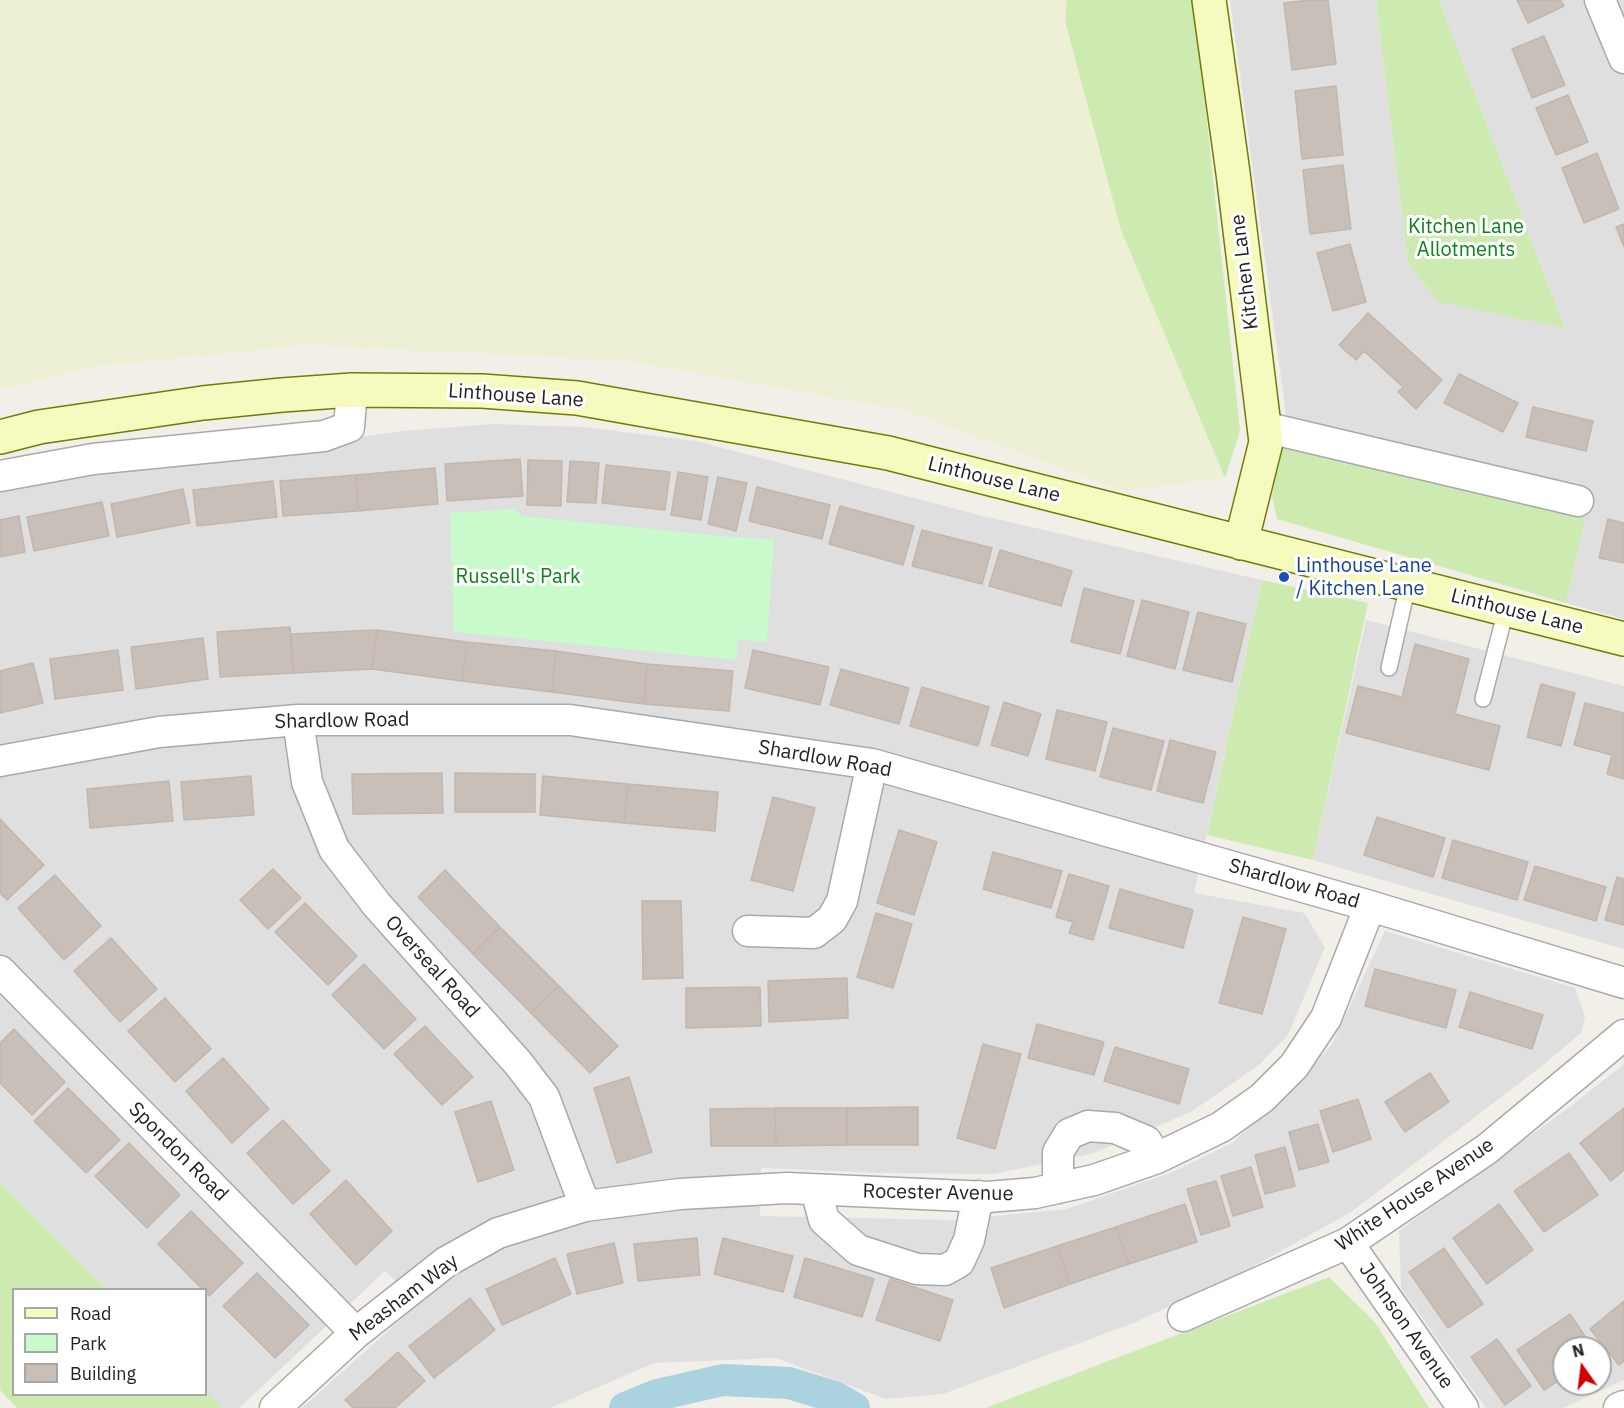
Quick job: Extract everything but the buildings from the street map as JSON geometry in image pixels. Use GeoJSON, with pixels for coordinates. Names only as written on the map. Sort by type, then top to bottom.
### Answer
{"type":"FeatureCollection","features":[{"type":"Feature","properties":{"kind":"street","name":"Kitchen Lane"},"geometry":{"type":"LineString","coordinates":[[1209,0],[1266,442],[1241,543]]}},
{"type":"Feature","properties":{"kind":"street"},"geometry":{"type":"LineString","coordinates":[[1600,0],[1624,58]]}},
{"type":"Feature","properties":{"kind":"street"},"geometry":{"type":"LineString","coordinates":[[0,476],[93,459],[324,436],[349,427],[352,390]]}},
{"type":"Feature","properties":{"kind":"street","name":"Linthouse Lane"},"geometry":{"type":"LineString","coordinates":[[0,437],[39,427],[203,403],[352,390],[482,391],[577,398],[690,416],[888,453],[1624,639]]}},
{"type":"Feature","properties":{"kind":"street"},"geometry":{"type":"LineString","coordinates":[[1264,428],[1578,501]]}},
{"type":"Feature","properties":{"kind":"street","name":"Shardlow Road"},"geometry":{"type":"LineString","coordinates":[[0,760],[159,732],[298,720],[570,720],[872,764],[1370,906],[1624,983]]}},
{"type":"Feature","properties":{"kind":"street","name":"Overseal Road"},"geometry":{"type":"LineString","coordinates":[[298,720],[308,782],[334,849],[377,905],[518,1063],[544,1097],[585,1206]]}},
{"type":"Feature","properties":{"kind":"street"},"geometry":{"type":"LineString","coordinates":[[748,931],[814,933],[832,919],[842,901],[872,764]]}},
{"type":"Feature","properties":{"kind":"street","name":"Rocester Avenue"},"geometry":{"type":"LineString","coordinates":[[585,1206],[680,1194],[816,1190],[978,1196],[1035,1193],[1094,1180],[1157,1158],[1221,1127],[1262,1098],[1294,1066],[1326,1018],[1370,906]]}},
{"type":"Feature","properties":{"kind":"street","name":"Spondon Road"},"geometry":{"type":"LineString","coordinates":[[0,971],[356,1333]]}},
{"type":"Feature","properties":{"kind":"street","name":"White House Avenue"},"geometry":{"type":"LineString","coordinates":[[1183,1316],[1348,1243],[1487,1149],[1624,1035]]}},
{"type":"Feature","properties":{"kind":"street"},"geometry":{"type":"LineString","coordinates":[[1058,1188],[1058,1152],[1069,1134],[1088,1126],[1115,1128],[1146,1141],[1157,1158]]}},
{"type":"Feature","properties":{"kind":"street"},"geometry":{"type":"LineString","coordinates":[[816,1190],[824,1220],[858,1250],[917,1269],[945,1270],[959,1262],[966,1247],[978,1196]]}},
{"type":"Feature","properties":{"kind":"street","name":"Measham Way"},"geometry":{"type":"LineString","coordinates":[[275,1408],[356,1333],[446,1262],[498,1233],[585,1206]]}},
{"type":"Feature","properties":{"kind":"street","name":"Johnson Avenue"},"geometry":{"type":"LineString","coordinates":[[1348,1243],[1463,1408]]}},
{"type":"Feature","properties":{"kind":"street"},"geometry":{"type":"LineString","coordinates":[[1619,1408],[1624,1406]]}},
{"type":"Feature","properties":{"kind":"lane"},"geometry":{"type":"LineString","coordinates":[[1389,668],[1408,585]]}},
{"type":"Feature","properties":{"kind":"lane"},"geometry":{"type":"LineString","coordinates":[[1483,699],[1506,610]]}},
{"type":"Feature","properties":{"kind":"shaded area"},"geometry":{"type":"Polygon","coordinates":[[[1230,0],[1376,0],[1408,263],[1565,327],[1439,0],[1624,0],[1624,619],[1566,603],[1590,495],[1287,422],[1230,0]]]}},
{"type":"Feature","properties":{"kind":"shaded area"},"geometry":{"type":"Polygon","coordinates":[[[492,424],[585,427],[696,441],[983,516],[1262,580],[1194,893],[1304,913],[1325,947],[1288,1035],[1259,1065],[1191,1112],[1091,1154],[993,1174],[881,1173],[761,1168],[760,1216],[953,1220],[1067,1209],[1173,1172],[1232,1143],[1305,1076],[1332,1044],[1385,931],[1575,988],[1585,1017],[1581,1033],[1543,1065],[1351,1212],[1243,1272],[1136,1322],[943,1394],[886,1399],[776,1358],[654,1363],[550,1408],[302,1408],[419,1303],[385,1271],[239,1408],[222,1408],[207,1392],[207,1288],[105,1288],[0,1182],[0,488],[402,431],[492,424]]]}},
{"type":"Feature","properties":{"kind":"shaded area"},"geometry":{"type":"Polygon","coordinates":[[[1366,620],[1624,686],[1624,949],[1313,860],[1366,620]]]}},
{"type":"Feature","properties":{"kind":"shaded area"},"geometry":{"type":"Polygon","coordinates":[[[1624,1064],[1624,1380],[1612,1386],[1612,1336],[1552,1336],[1552,1396],[1589,1396],[1563,1408],[1486,1408],[1401,1288],[1399,1231],[1571,1106],[1624,1064]]]}},
{"type":"Feature","properties":{"kind":"green space"},"geometry":{"type":"Polygon","coordinates":[[[0,0],[1067,0],[1065,21],[1121,229],[1225,478],[1123,491],[903,410],[626,361],[309,345],[92,367],[0,389],[0,0]]]}},
{"type":"Feature","properties":{"kind":"green space"},"geometry":{"type":"Polygon","coordinates":[[[1067,0],[1194,0],[1240,431],[1225,478],[1121,230],[1065,21],[1067,0]]]}},
{"type":"Feature","properties":{"kind":"green space","name":"Kitchen Lane Allotments"},"geometry":{"type":"Polygon","coordinates":[[[1376,0],[1439,0],[1565,328],[1439,302],[1408,263],[1376,0]]]}},
{"type":"Feature","properties":{"kind":"green space"},"geometry":{"type":"Polygon","coordinates":[[[1287,422],[1590,495],[1566,603],[1277,519],[1272,496],[1287,422]]]}},
{"type":"Feature","properties":{"kind":"green space","name":"Russell's Park"},"geometry":{"type":"Polygon","coordinates":[[[515,509],[522,516],[732,537],[774,539],[767,642],[737,639],[737,660],[454,632],[450,513],[515,509]]]}},
{"type":"Feature","properties":{"kind":"green space"},"geometry":{"type":"Polygon","coordinates":[[[1262,580],[1368,603],[1313,860],[1207,835],[1262,580]]]}},
{"type":"Feature","properties":{"kind":"green space"},"geometry":{"type":"Polygon","coordinates":[[[0,1182],[105,1288],[12,1288],[12,1396],[207,1396],[207,1392],[222,1408],[17,1408],[0,1390],[0,1182]]]}},
{"type":"Feature","properties":{"kind":"green space"},"geometry":{"type":"Polygon","coordinates":[[[1329,1277],[1374,1321],[1429,1408],[985,1408],[1329,1277]]]}},
{"type":"Feature","properties":{"kind":"waterway"},"geometry":{"type":"LineString","coordinates":[[625,1408],[657,1395],[723,1380],[789,1383],[835,1397],[854,1408]]}},
{"type":"Feature","properties":{"kind":"place","name":"Linthouse Lane / Kitchen Lane"},"geometry":{"type":"Point","coordinates":[1284,577]}}]}
